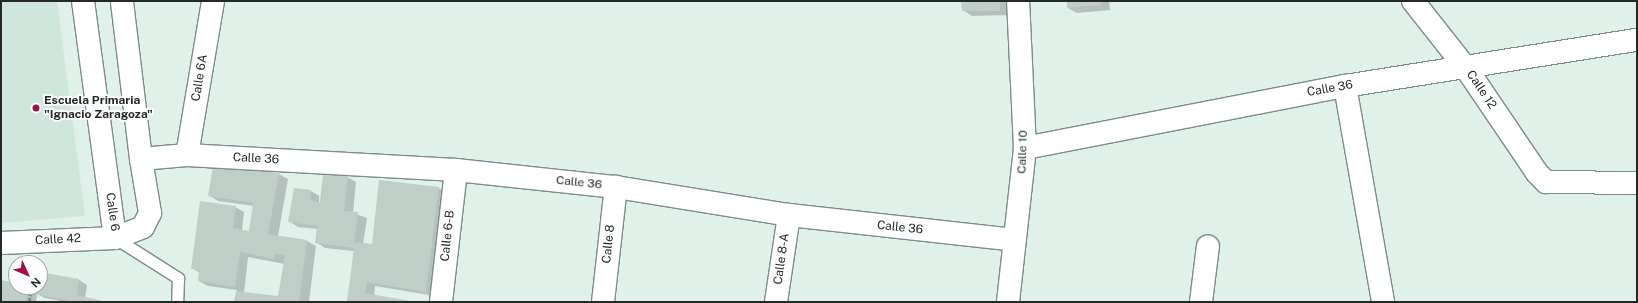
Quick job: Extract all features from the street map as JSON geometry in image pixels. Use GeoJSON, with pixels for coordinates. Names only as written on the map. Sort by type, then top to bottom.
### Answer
{"type":"FeatureCollection","features":[{"type":"Feature","properties":{"kind":"street","name":"Calle 6"},"geometry":{"type":"LineString","coordinates":[[83,1],[115,238],[143,226],[150,213],[141,159],[122,1]]}},
{"type":"Feature","properties":{"kind":"street","name":"Calle 6A"},"geometry":{"type":"LineString","coordinates":[[187,155],[213,1]]}},
{"type":"Feature","properties":{"kind":"street","name":"Calle 10"},"geometry":{"type":"LineString","coordinates":[[1008,302],[1025,148],[1018,1]]}},
{"type":"Feature","properties":{"kind":"street","name":"Calle 12"},"geometry":{"type":"LineString","coordinates":[[1413,1],[1466,68],[1537,173],[1546,182],[1637,184]]}},
{"type":"Feature","properties":{"kind":"street","name":"Calle 36"},"geometry":{"type":"LineString","coordinates":[[1025,148],[1345,86],[1637,40]]}},
{"type":"Feature","properties":{"kind":"street"},"geometry":{"type":"LineString","coordinates":[[1345,86],[1383,302]]}},
{"type":"Feature","properties":{"kind":"street","name":"Calle 36"},"geometry":{"type":"LineString","coordinates":[[141,159],[187,155],[456,170],[616,187],[789,215],[1015,240]]}},
{"type":"Feature","properties":{"kind":"street","name":"Calle 6-B"},"geometry":{"type":"LineString","coordinates":[[441,302],[456,170]]}},
{"type":"Feature","properties":{"kind":"street","name":"Calle 8"},"geometry":{"type":"LineString","coordinates":[[603,302],[616,187]]}},
{"type":"Feature","properties":{"kind":"street","name":"Calle 8-A"},"geometry":{"type":"LineString","coordinates":[[776,302],[789,215]]}},
{"type":"Feature","properties":{"kind":"street","name":"Calle 42"},"geometry":{"type":"LineString","coordinates":[[1,243],[115,238]]}},
{"type":"Feature","properties":{"kind":"street"},"geometry":{"type":"LineString","coordinates":[[1201,302],[1208,246]]}},
{"type":"Feature","properties":{"kind":"lane"},"geometry":{"type":"LineString","coordinates":[[115,238],[178,278],[177,302]]}},
{"type":"Feature","properties":{"kind":"shaded area","name":"Escuela Primaria \"Ignacio Zaragoza\""},"geometry":{"type":"Polygon","coordinates":[[[1,1],[57,1],[85,216],[1,223],[1,1]]]}},
{"type":"Feature","properties":{"kind":"building"},"geometry":{"type":"Polygon","coordinates":[[[961,1],[1000,1],[1000,11],[962,11],[961,1]]]}},
{"type":"Feature","properties":{"kind":"building"},"geometry":{"type":"Polygon","coordinates":[[[1067,1],[1101,1],[1101,5],[1067,8],[1067,1]]]}},
{"type":"Feature","properties":{"kind":"building"},"geometry":{"type":"Polygon","coordinates":[[[213,166],[279,173],[268,234],[307,240],[299,302],[234,302],[236,291],[278,296],[285,255],[275,254],[274,259],[240,252],[235,287],[198,281],[199,270],[191,269],[200,201],[236,206],[233,228],[249,231],[253,203],[208,196],[213,166]]]}},
{"type":"Feature","properties":{"kind":"building"},"geometry":{"type":"Polygon","coordinates":[[[323,174],[348,176],[344,211],[358,212],[354,242],[372,244],[379,180],[439,187],[426,292],[367,282],[365,293],[416,302],[347,302],[354,248],[315,243],[317,226],[288,222],[294,188],[311,190],[310,200],[320,202],[323,174]]]}},
{"type":"Feature","properties":{"kind":"building"},"geometry":{"type":"Polygon","coordinates":[[[48,273],[79,279],[77,295],[107,302],[75,302],[40,295],[48,295],[48,273]]]}},
{"type":"Feature","properties":{"kind":"building"},"geometry":{"type":"Polygon","coordinates":[[[1,280],[8,281],[8,295],[27,295],[26,302],[1,302],[1,280]]]}},
{"type":"Feature","properties":{"kind":"place","name":"Escuela Primaria \"Ignacio Zaragoza\""},"geometry":{"type":"Point","coordinates":[36,108]}}]}
